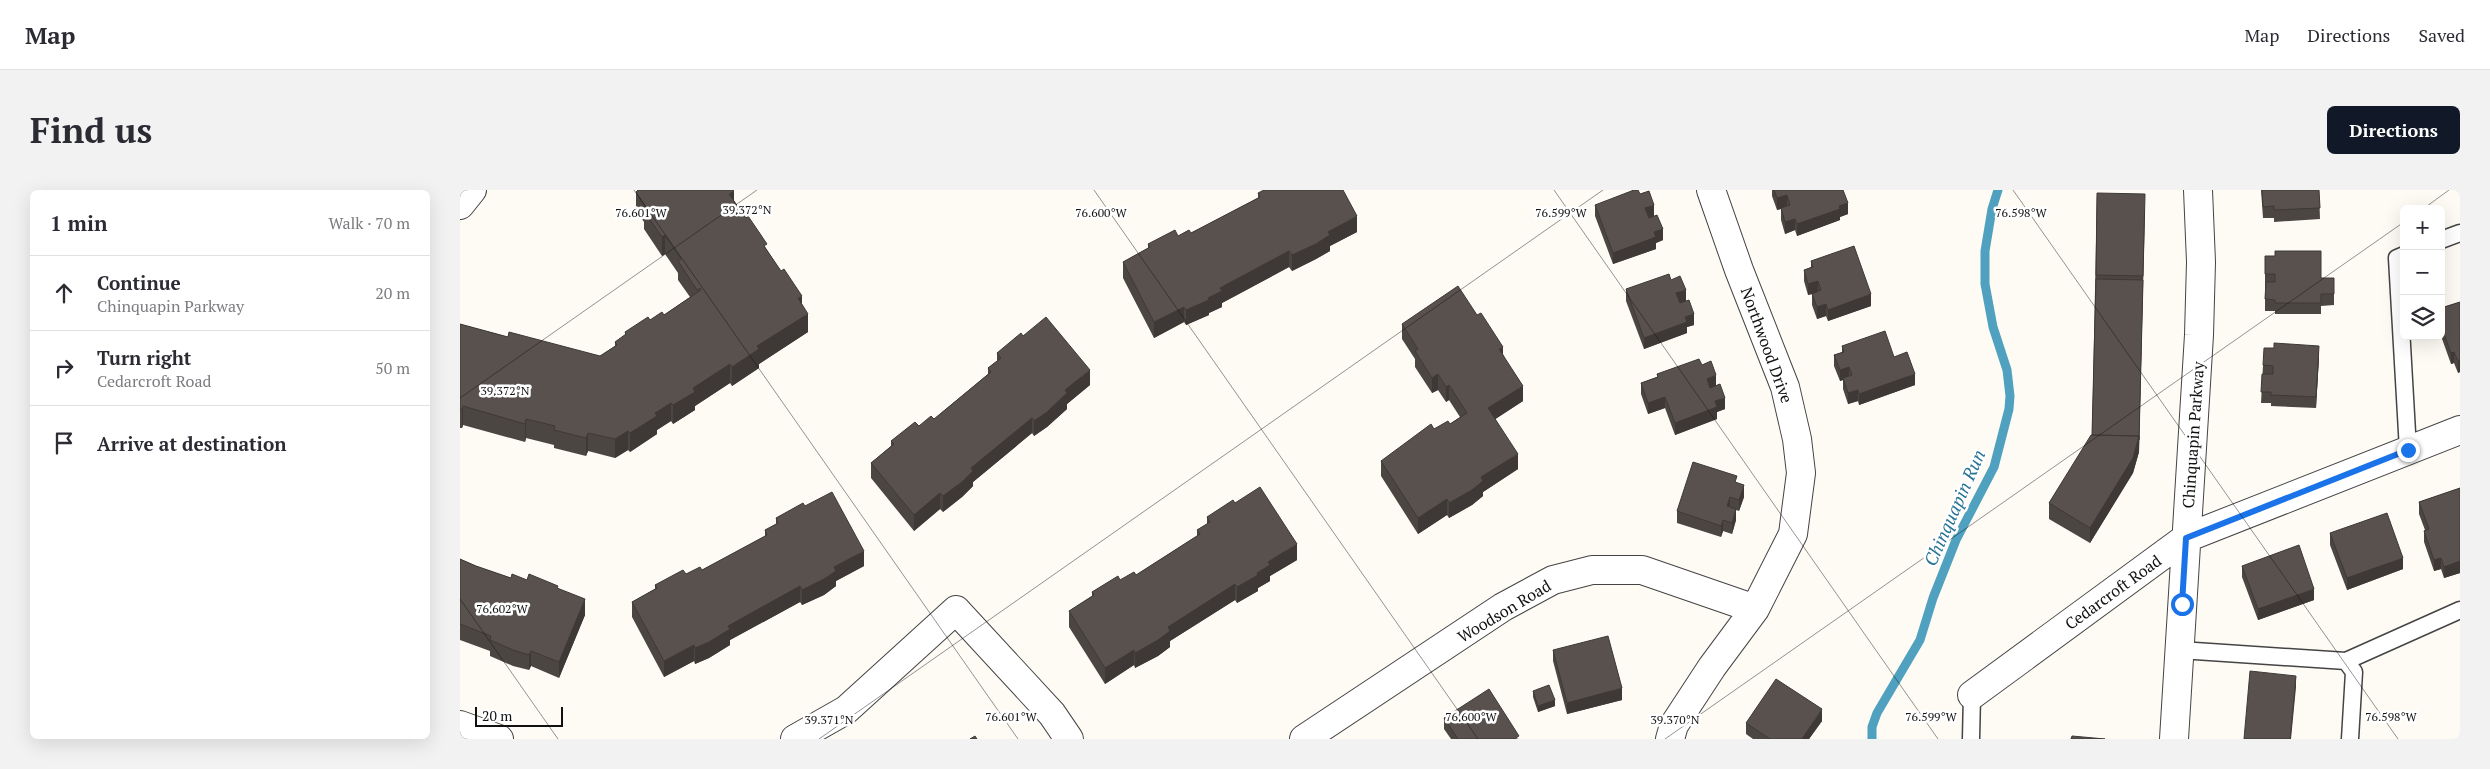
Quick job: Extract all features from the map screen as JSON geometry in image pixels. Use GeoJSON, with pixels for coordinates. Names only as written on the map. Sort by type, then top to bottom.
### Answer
{"type":"FeatureCollection","features":[{"type":"Feature","properties":{"kind":"street"},"geometry":{"type":"LineString","coordinates":[[460,205],[472,190]]}},
{"type":"Feature","properties":{"kind":"street","name":"Northwood Drive"},"geometry":{"type":"LineString","coordinates":[[1670,739],[1674,725],[1712,667],[1755,609],[1793,534],[1801,473],[1797,439],[1785,387],[1727,238],[1711,190]]}},
{"type":"Feature","properties":{"kind":"street","name":"Chinquapin Parkway"},"geometry":{"type":"LineString","coordinates":[[2174,739],[2199,335],[2201,262],[2198,190]]}},
{"type":"Feature","properties":{"kind":"street","name":"Cedarcroft Road"},"geometry":{"type":"LineString","coordinates":[[1972,695],[2186,538],[2460,430]]}},
{"type":"Feature","properties":{"kind":"street","name":"Woodson Road"},"geometry":{"type":"LineString","coordinates":[[1304,739],[1503,607],[1553,580],[1592,570],[1642,570],[1755,609]]}},
{"type":"Feature","properties":{"kind":"street"},"geometry":{"type":"LineString","coordinates":[[795,739],[846,710],[956,610],[1052,714],[1069,739]]}},
{"type":"Feature","properties":{"kind":"street"},"geometry":{"type":"LineString","coordinates":[[460,725],[499,739]]}},
{"type":"Feature","properties":{"kind":"lane"},"geometry":{"type":"LineString","coordinates":[[2445,239],[2460,233]]}},
{"type":"Feature","properties":{"kind":"lane"},"geometry":{"type":"LineString","coordinates":[[2400,257],[2397,258],[2408,450]]}},
{"type":"Feature","properties":{"kind":"lane"},"geometry":{"type":"LineString","coordinates":[[2180,650],[2346,661],[2460,610]]}},
{"type":"Feature","properties":{"kind":"lane"},"geometry":{"type":"LineString","coordinates":[[2346,661],[2354,672],[2350,739]]}},
{"type":"Feature","properties":{"kind":"lane"},"geometry":{"type":"LineString","coordinates":[[1971,739],[1972,695]]}},
{"type":"Feature","properties":{"kind":"building"},"geometry":{"type":"Polygon","coordinates":[[[638,190],[733,190],[729,194],[746,218],[748,216],[767,244],[764,246],[781,271],[784,269],[802,296],[798,298],[808,314],[757,346],[759,349],[732,367],[730,364],[693,388],[695,392],[673,405],[671,403],[655,413],[657,416],[630,433],[628,431],[615,439],[588,433],[586,438],[554,430],[555,426],[526,419],[525,424],[463,406],[462,410],[460,409],[460,324],[508,337],[509,332],[600,356],[617,345],[615,342],[626,334],[625,332],[648,317],[650,320],[662,312],[664,315],[701,290],[700,288],[697,290],[678,261],[681,259],[665,235],[662,237],[644,211],[647,209],[636,192],[638,190]]]}},
{"type":"Feature","properties":{"kind":"building"},"geometry":{"type":"Polygon","coordinates":[[[1264,190],[1343,190],[1357,216],[1328,232],[1330,235],[1316,244],[1292,255],[1289,251],[1220,288],[1222,291],[1208,298],[1209,300],[1186,310],[1184,307],[1154,322],[1123,262],[1150,247],[1148,244],[1175,230],[1178,236],[1189,230],[1191,233],[1260,197],[1258,193],[1264,190]]]}},
{"type":"Feature","properties":{"kind":"building"},"geometry":{"type":"Polygon","coordinates":[[[1638,190],[1640,194],[1649,191],[1654,205],[1645,208],[1649,218],[1657,215],[1663,229],[1654,232],[1656,237],[1613,253],[1595,205],[1638,190]]]}},
{"type":"Feature","properties":{"kind":"building"},"geometry":{"type":"Polygon","coordinates":[[[1774,190],[1843,190],[1848,203],[1839,206],[1840,209],[1797,224],[1795,219],[1785,222],[1781,208],[1790,205],[1787,195],[1777,198],[1774,190]]]}},
{"type":"Feature","properties":{"kind":"building"},"geometry":{"type":"Polygon","coordinates":[[[2262,190],[2319,190],[2320,208],[2274,210],[2274,206],[2263,207],[2262,190]]]}},
{"type":"Feature","properties":{"kind":"building"},"geometry":{"type":"Polygon","coordinates":[[[2097,193],[2145,194],[2143,276],[2096,275],[2097,193]]]}},
{"type":"Feature","properties":{"kind":"building"},"geometry":{"type":"Polygon","coordinates":[[[1854,246],[1871,294],[1828,310],[1826,304],[1817,307],[1812,294],[1821,290],[1818,281],[1808,284],[1804,270],[1813,267],[1811,261],[1854,246]]]}},
{"type":"Feature","properties":{"kind":"building"},"geometry":{"type":"Polygon","coordinates":[[[2275,251],[2321,251],[2321,278],[2334,278],[2334,294],[2321,294],[2321,303],[2275,303],[2275,300],[2265,299],[2266,282],[2275,282],[2275,274],[2265,274],[2265,256],[2275,256],[2275,251]]]}},
{"type":"Feature","properties":{"kind":"building"},"geometry":{"type":"Polygon","coordinates":[[[1669,274],[1671,280],[1680,276],[1686,290],[1676,293],[1680,303],[1689,300],[1694,314],[1685,317],[1687,322],[1644,338],[1626,289],[1669,274]]]}},
{"type":"Feature","properties":{"kind":"building"},"geometry":{"type":"Polygon","coordinates":[[[2096,279],[2143,280],[2139,440],[2139,436],[2092,435],[2096,279]]]}},
{"type":"Feature","properties":{"kind":"building"},"geometry":{"type":"Polygon","coordinates":[[[1458,286],[1477,315],[1481,313],[1503,347],[1499,349],[1523,386],[1488,408],[1518,454],[1481,477],[1483,481],[1472,490],[1449,503],[1447,499],[1418,518],[1381,461],[1431,424],[1434,429],[1448,421],[1450,424],[1467,413],[1449,385],[1446,387],[1438,374],[1432,378],[1415,351],[1418,349],[1402,324],[1458,286]]]}},
{"type":"Feature","properties":{"kind":"building"},"geometry":{"type":"Polygon","coordinates":[[[2460,302],[2460,360],[2458,361],[2454,352],[2451,353],[2445,337],[2445,307],[2460,302]]]}},
{"type":"Feature","properties":{"kind":"building"},"geometry":{"type":"Polygon","coordinates":[[[1046,317],[1090,370],[1065,390],[1067,393],[1047,412],[1034,421],[1032,418],[971,468],[973,471],[962,482],[943,496],[940,493],[914,515],[871,463],[894,444],[891,441],[915,422],[919,426],[931,416],[934,419],[991,372],[988,368],[1001,358],[997,353],[1021,333],[1023,336],[1046,317]]]}},
{"type":"Feature","properties":{"kind":"building"},"geometry":{"type":"Polygon","coordinates":[[[1885,331],[1894,357],[1907,352],[1915,374],[1859,394],[1858,390],[1848,393],[1843,378],[1852,375],[1849,367],[1840,370],[1834,355],[1844,352],[1842,346],[1885,331]]]}},
{"type":"Feature","properties":{"kind":"building"},"geometry":{"type":"Polygon","coordinates":[[[2274,343],[2319,346],[2316,397],[2271,395],[2271,392],[2261,392],[2262,374],[2273,374],[2273,366],[2263,365],[2264,348],[2274,348],[2274,343]]]}},
{"type":"Feature","properties":{"kind":"building"},"geometry":{"type":"Polygon","coordinates":[[[1699,359],[1702,365],[1711,361],[1716,375],[1707,379],[1710,388],[1720,384],[1725,398],[1715,401],[1717,407],[1675,423],[1665,397],[1648,403],[1641,383],[1658,377],[1657,374],[1699,359]]]}},
{"type":"Feature","properties":{"kind":"building"},"geometry":{"type":"Polygon","coordinates":[[[2091,435],[2139,436],[2133,458],[2090,528],[2049,503],[2091,435]]]}},
{"type":"Feature","properties":{"kind":"building"},"geometry":{"type":"Polygon","coordinates":[[[1693,462],[1737,476],[1735,482],[1744,485],[1739,500],[1730,497],[1727,506],[1736,509],[1732,523],[1723,520],[1721,526],[1677,511],[1693,462]]]}},
{"type":"Feature","properties":{"kind":"building"},"geometry":{"type":"Polygon","coordinates":[[[1260,487],[1297,544],[1268,562],[1270,565],[1257,573],[1258,575],[1237,587],[1235,584],[1168,627],[1170,631],[1158,640],[1135,653],[1134,650],[1105,668],[1069,611],[1094,595],[1092,592],[1118,576],[1120,580],[1134,572],[1136,575],[1200,534],[1197,530],[1210,522],[1207,517],[1233,500],[1235,503],[1260,487]]]}},
{"type":"Feature","properties":{"kind":"building"},"geometry":{"type":"Polygon","coordinates":[[[2460,488],[2460,561],[2444,567],[2441,558],[2434,560],[2424,531],[2429,529],[2419,502],[2460,488]]]}},
{"type":"Feature","properties":{"kind":"building"},"geometry":{"type":"Polygon","coordinates":[[[832,492],[864,551],[834,567],[836,571],[824,579],[802,590],[800,586],[728,626],[730,629],[709,642],[695,648],[694,645],[664,661],[632,602],[657,588],[655,585],[683,570],[686,574],[700,567],[702,570],[767,535],[765,530],[778,523],[776,518],[803,503],[805,506],[832,492]]]}},
{"type":"Feature","properties":{"kind":"building"},"geometry":{"type":"Polygon","coordinates":[[[2387,513],[2403,558],[2347,578],[2330,533],[2387,513]]]}},
{"type":"Feature","properties":{"kind":"building"},"geometry":{"type":"Polygon","coordinates":[[[2299,545],[2314,589],[2258,609],[2242,566],[2299,545]]]}},
{"type":"Feature","properties":{"kind":"building"},"geometry":{"type":"Polygon","coordinates":[[[460,559],[511,578],[512,574],[527,580],[529,574],[585,599],[559,662],[531,651],[529,655],[513,650],[490,640],[491,636],[460,624],[460,559]]]}},
{"type":"Feature","properties":{"kind":"building"},"geometry":{"type":"Polygon","coordinates":[[[1608,636],[1622,688],[1567,703],[1553,650],[1608,636]]]}},
{"type":"Feature","properties":{"kind":"building"},"geometry":{"type":"Polygon","coordinates":[[[2250,671],[2296,676],[2290,739],[2244,739],[2250,671]]]}},
{"type":"Feature","properties":{"kind":"building"},"geometry":{"type":"Polygon","coordinates":[[[1776,679],[1822,709],[1802,739],[1770,739],[1746,723],[1776,679]]]}},
{"type":"Feature","properties":{"kind":"building"},"geometry":{"type":"Polygon","coordinates":[[[1549,685],[1555,700],[1538,706],[1533,691],[1549,685]]]}},
{"type":"Feature","properties":{"kind":"building"},"geometry":{"type":"Polygon","coordinates":[[[1489,689],[1519,736],[1514,739],[1458,739],[1444,718],[1489,689]]]}},
{"type":"Feature","properties":{"kind":"building"},"geometry":{"type":"Polygon","coordinates":[[[2072,736],[2105,739],[2071,739],[2072,736]]]}},
{"type":"Feature","properties":{"kind":"waterway","name":"Chinquapin Run"},"geometry":{"type":"LineString","coordinates":[[1872,739],[1872,727],[1877,713],[1920,640],[1933,598],[1956,540],[1994,467],[2009,409],[2010,396],[2007,370],[1993,327],[1985,284],[1985,251],[1992,209],[1998,190]]}},
{"type":"Feature","properties":{"kind":"route"},"geometry":{"type":"LineString","coordinates":[[2182,604],[2186,538],[2408,450]]}}]}
